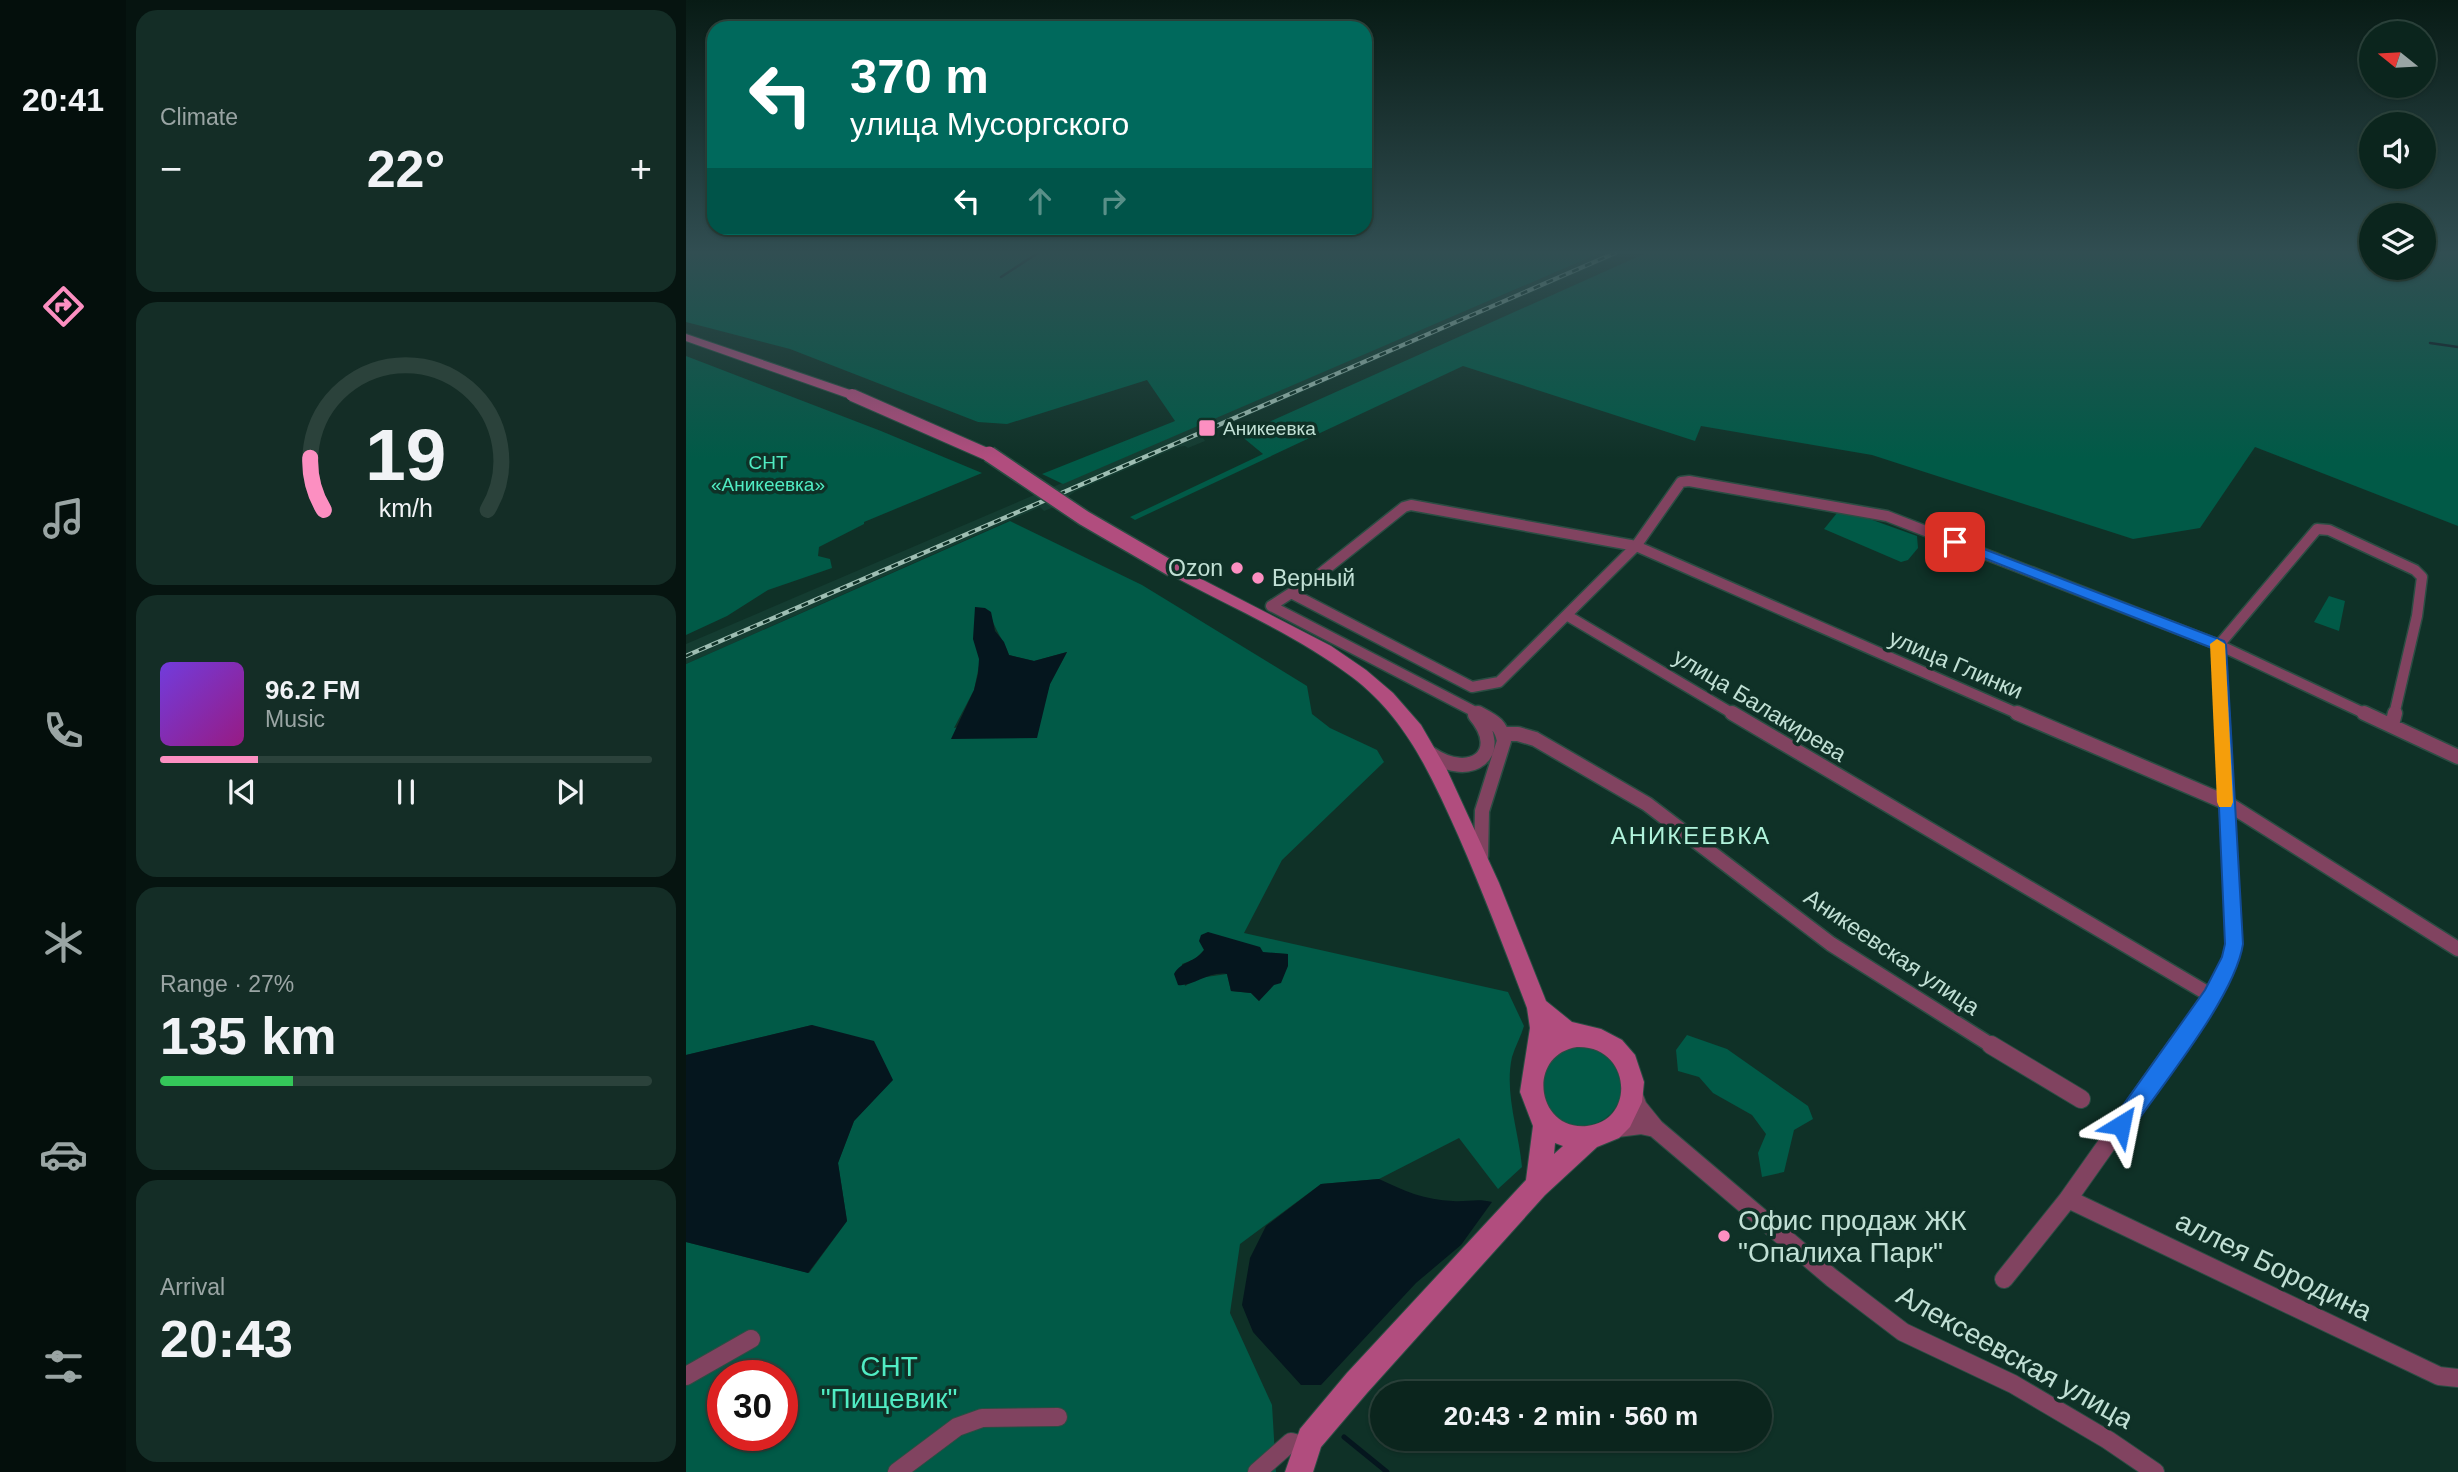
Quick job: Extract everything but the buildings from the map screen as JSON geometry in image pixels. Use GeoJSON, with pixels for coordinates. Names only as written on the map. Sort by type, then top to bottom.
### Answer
{"type":"FeatureCollection","features":[{"type":"Feature","properties":{"kind":"street"},"geometry":{"type":"LineString","coordinates":[[686,337],[852,396],[987,453],[1084,518],[1172,569],[1325,650],[1360,674],[1387,698],[1415,730],[1489,883],[1538,1008],[1541,1028],[1531,1095],[1536,1110],[1558,1133],[1574,1138],[1641,1125],[1655,1128]]}},
{"type":"Feature","properties":{"kind":"street"},"geometry":{"type":"LineString","coordinates":[[1489,883],[1481,856],[1479,826],[1485,792],[1504,741],[1504,734],[1497,723],[1271,606],[1291,593],[1472,687],[1499,682],[1636,546],[1681,482],[1689,481],[1887,516],[2219,645],[2458,757]]}},
{"type":"Feature","properties":{"kind":"street","name":"улица Глинки"},"geometry":{"type":"LineString","coordinates":[[1291,593],[1316,577],[1404,507],[1419,505],[1636,546],[2225,802],[2458,949]]}},
{"type":"Feature","properties":{"kind":"street"},"geometry":{"type":"LineString","coordinates":[[2004,1279],[2068,1199],[2212,996],[2229,965],[2234,944],[2219,645],[2317,529],[2329,530],[2415,570],[2422,577],[2417,616],[2392,725]]}},
{"type":"Feature","properties":{"kind":"street","name":"улица Балакирева"},"geometry":{"type":"LineString","coordinates":[[1568,616],[2212,996]]}},
{"type":"Feature","properties":{"kind":"street"},"geometry":{"type":"LineString","coordinates":[[1426,748],[1438,760],[1459,768],[1472,766],[1484,755],[1489,741],[1488,731],[1481,720],[1461,703]]}},
{"type":"Feature","properties":{"kind":"street","name":"Аникеевская улица"},"geometry":{"type":"LineString","coordinates":[[1504,734],[1518,734],[1535,739],[1647,804],[1831,944],[1923,1004],[2081,1099]]}},
{"type":"Feature","properties":{"kind":"street"},"geometry":{"type":"LineString","coordinates":[[1299,1472],[1306,1446],[1357,1382],[1536,1186],[1628,1110],[1633,1094],[1632,1077],[1626,1062],[1609,1044],[1567,1031],[1538,1008]]}},
{"type":"Feature","properties":{"kind":"street"},"geometry":{"type":"LineString","coordinates":[[1535,1066],[1544,1052],[1556,1042],[1587,1036]]}},
{"type":"Feature","properties":{"kind":"street","name":"Алексеевская улица"},"geometry":{"type":"LineString","coordinates":[[1633,1094],[1638,1107],[1655,1128],[1832,1278],[1903,1332],[2013,1384],[2108,1440],[2155,1472]]}},
{"type":"Feature","properties":{"kind":"street"},"geometry":{"type":"LineString","coordinates":[[1536,1186],[1541,1166],[1545,1122]]}},
{"type":"Feature","properties":{"kind":"street","name":"аллея Бородина"},"geometry":{"type":"LineString","coordinates":[[2068,1199],[2439,1376],[2458,1378]]}},
{"type":"Feature","properties":{"kind":"street"},"geometry":{"type":"LineString","coordinates":[[686,1376],[751,1339]]}},
{"type":"Feature","properties":{"kind":"street"},"geometry":{"type":"LineString","coordinates":[[897,1472],[957,1427],[982,1418],[1058,1418]]}},
{"type":"Feature","properties":{"kind":"street"},"geometry":{"type":"LineString","coordinates":[[1257,1472],[1291,1442],[1306,1446]]}},
{"type":"Feature","properties":{"kind":"shaded area"},"geometry":{"type":"Polygon","coordinates":[[[1439,322],[1465,322],[1210,432],[1203,438],[1205,441],[1188,448],[1178,447],[1076,491],[1054,507],[1044,511],[1040,507],[686,664],[686,644],[1439,322]]]}},
{"type":"Feature","properties":{"kind":"green space"},"geometry":{"type":"Polygon","coordinates":[[[686,322],[1440,322],[1063,484],[1042,474],[1175,421],[1147,380],[1007,424],[978,422],[790,349],[686,322]]]}},
{"type":"Feature","properties":{"kind":"green space"},"geometry":{"type":"Polygon","coordinates":[[[1493,322],[2458,322],[2458,526],[2255,447],[2200,528],[2133,539],[1872,455],[1701,426],[1695,441],[1463,366],[1135,520],[1130,517],[1263,454],[1240,435],[1493,322]]]}},
{"type":"Feature","properties":{"kind":"green space","name":"СНТ «Аникеевка»"},"geometry":{"type":"Polygon","coordinates":[[[686,356],[982,473],[864,522],[819,547],[818,556],[830,559],[832,568],[768,590],[727,616],[686,635],[686,356]]]}},
{"type":"Feature","properties":{"kind":"green space"},"geometry":{"type":"Polygon","coordinates":[[[1837,513],[1867,518],[1917,536],[1918,548],[1908,560],[1901,562],[1824,529],[1837,513]]]}},
{"type":"Feature","properties":{"kind":"green space","name":"СНТ \"Пищевик\""},"geometry":{"type":"Polygon","coordinates":[[[1010,521],[1142,585],[1307,686],[1312,714],[1330,728],[1377,750],[1384,762],[1282,860],[1244,933],[1508,992],[1524,1026],[1512,1057],[1510,1071],[1513,1112],[1522,1167],[1498,1189],[1459,1138],[1379,1179],[1321,1184],[1240,1244],[1230,1313],[1272,1405],[1276,1472],[686,1472],[686,1242],[809,1273],[847,1221],[838,1163],[854,1121],[892,1080],[812,1025],[686,1055],[686,664],[1010,521]],[[990,612],[974,690],[954,728],[1042,709],[1050,684],[1067,652],[1034,661],[1009,655],[990,612]],[[1204,950],[1195,959],[1182,964],[1185,986],[1199,978],[1227,974],[1231,991],[1251,993],[1259,1001],[1288,954],[1204,950]]]}},
{"type":"Feature","properties":{"kind":"green space"},"geometry":{"type":"Polygon","coordinates":[[[2329,596],[2345,601],[2339,631],[2314,622],[2329,596]]]}},
{"type":"Feature","properties":{"kind":"green space"},"geometry":{"type":"Polygon","coordinates":[[[1687,1035],[1727,1049],[1808,1106],[1813,1119],[1794,1130],[1784,1172],[1762,1177],[1758,1153],[1766,1134],[1752,1115],[1713,1093],[1699,1077],[1678,1071],[1676,1050],[1687,1035]]]}},
{"type":"Feature","properties":{"kind":"green space"},"geometry":{"type":"Polygon","coordinates":[[[1582,1046],[1597,1049],[1610,1058],[1619,1071],[1622,1086],[1619,1101],[1610,1114],[1597,1123],[1582,1126],[1567,1123],[1554,1114],[1545,1101],[1542,1086],[1545,1071],[1554,1058],[1567,1049],[1582,1046]]]}},
{"type":"Feature","properties":{"kind":"water"},"geometry":{"type":"Polygon","coordinates":[[[975,607],[991,612],[995,631],[1004,642],[1009,655],[1034,661],[1067,652],[1050,684],[1037,738],[951,739],[974,690],[978,674],[979,659],[973,639],[975,607]]]}},
{"type":"Feature","properties":{"kind":"water"},"geometry":{"type":"Polygon","coordinates":[[[1208,932],[1260,947],[1263,952],[1288,954],[1288,966],[1281,983],[1274,985],[1259,1001],[1251,993],[1231,991],[1227,974],[1178,985],[1174,974],[1204,950],[1199,941],[1201,935],[1208,932]]]}},
{"type":"Feature","properties":{"kind":"water"},"geometry":{"type":"Polygon","coordinates":[[[812,1025],[874,1041],[893,1080],[854,1121],[838,1163],[847,1221],[808,1273],[686,1242],[686,1055],[812,1025]]]}},
{"type":"Feature","properties":{"kind":"water"},"geometry":{"type":"Polygon","coordinates":[[[1379,1179],[1433,1199],[1492,1202],[1461,1245],[1416,1283],[1321,1385],[1301,1385],[1253,1332],[1242,1305],[1250,1258],[1266,1226],[1321,1184],[1379,1179]]]}},
{"type":"Feature","properties":{"kind":"waterway"},"geometry":{"type":"LineString","coordinates":[[2430,343],[2458,347]]}},
{"type":"Feature","properties":{"kind":"waterway"},"geometry":{"type":"LineString","coordinates":[[1344,1437],[1387,1472]]}},
{"type":"Feature","properties":{"kind":"railway"},"geometry":{"type":"LineString","coordinates":[[686,656],[1457,322]]}},
{"type":"Feature","properties":{"kind":"slow traffic"},"geometry":{"type":"LineString","coordinates":[[2217,644],[2225,802]]}},
{"type":"Feature","properties":{"kind":"place","name":"Аникеевка"},"geometry":{"type":"Point","coordinates":[1207,428]}},
{"type":"Feature","properties":{"kind":"place","name":"Ozon"},"geometry":{"type":"Point","coordinates":[1237,568]}},
{"type":"Feature","properties":{"kind":"place","name":"Верный"},"geometry":{"type":"Point","coordinates":[1258,578]}},
{"type":"Feature","properties":{"kind":"place","name":"Офис продаж ЖК \"Опалиха Парк\""},"geometry":{"type":"Point","coordinates":[1724,1236]}},
{"type":"Feature","properties":{"kind":"district","name":"АНИКЕЕВКА"},"geometry":{"type":"Point","coordinates":[1691,835]}},
{"type":"Feature","properties":{"kind":"route"},"geometry":{"type":"LineString","coordinates":[[1955,542],[2219,645],[2234,944],[2232,958],[2212,996],[2121,1125]]}}]}
